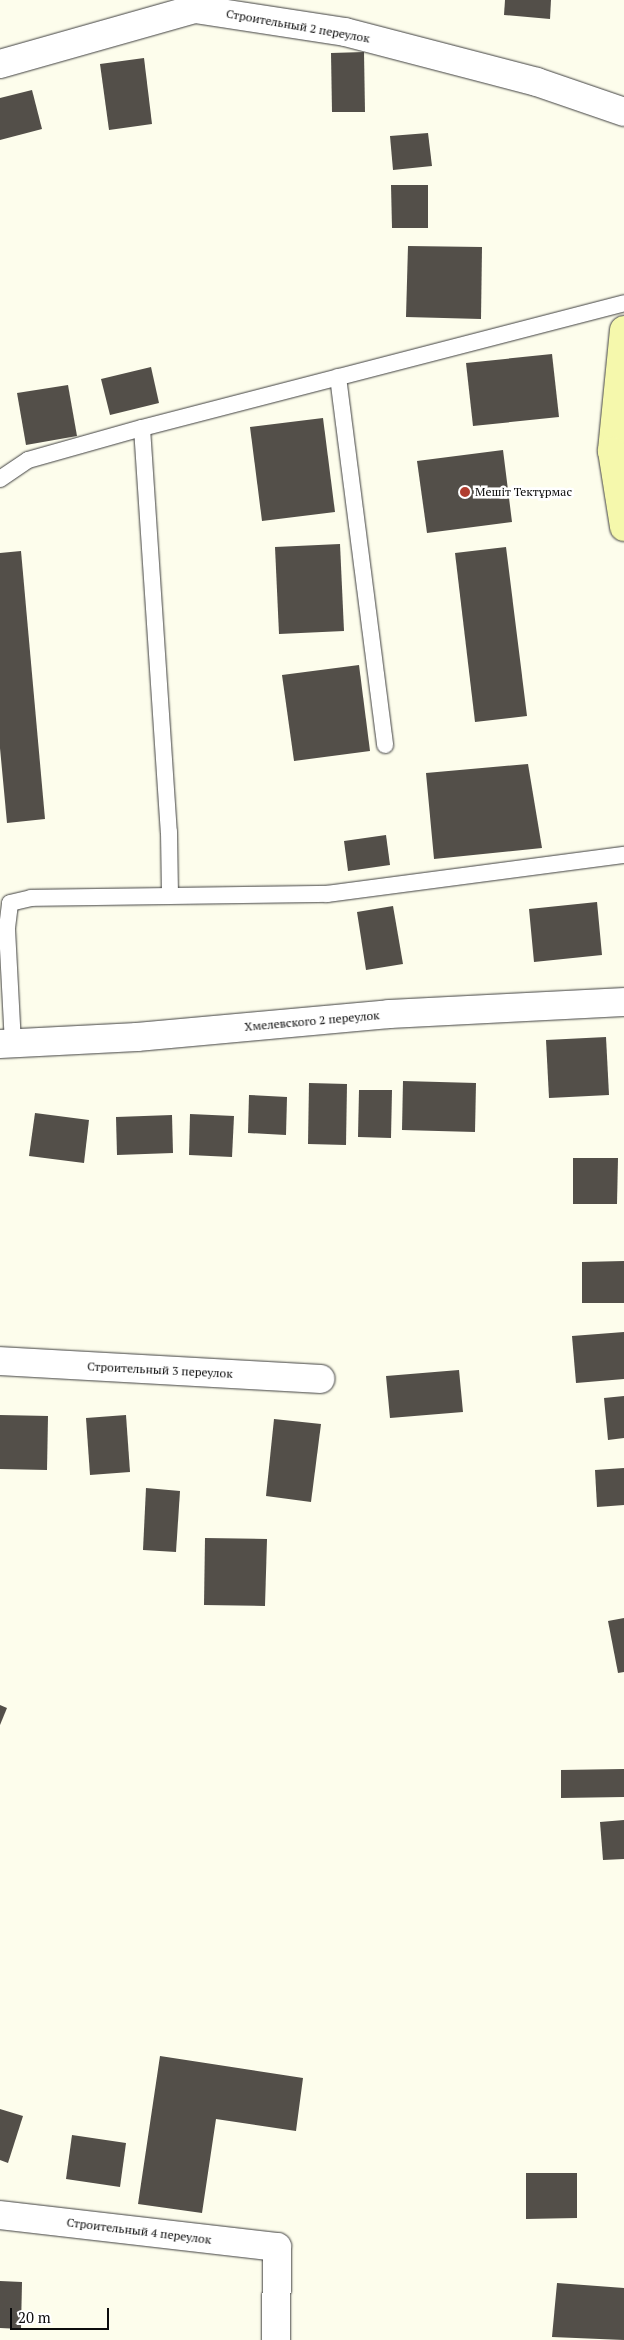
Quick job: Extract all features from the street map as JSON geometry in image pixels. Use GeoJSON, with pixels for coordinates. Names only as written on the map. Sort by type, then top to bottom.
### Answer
{"type":"FeatureCollection","features":[{"type":"Feature","properties":{"kind":"street","name":"Строительный 2 переулок"},"geometry":{"type":"LineString","coordinates":[[0,64],[191,4],[345,32],[537,82],[624,112]]}},
{"type":"Feature","properties":{"kind":"street"},"geometry":{"type":"LineString","coordinates":[[624,330],[612,451],[624,527]]}},
{"type":"Feature","properties":{"kind":"street","name":"Хмелевского 2 переулок"},"geometry":{"type":"LineString","coordinates":[[7,1044],[137,1037],[389,1014],[624,1002]]}},
{"type":"Feature","properties":{"kind":"street","name":"Строительный 3 переулок"},"geometry":{"type":"LineString","coordinates":[[0,1361],[320,1379]]}},
{"type":"Feature","properties":{"kind":"street","name":"Строительный 4 переулок"},"geometry":{"type":"LineString","coordinates":[[0,2215],[277,2247],[276,2340]]}},
{"type":"Feature","properties":{"kind":"lane"},"geometry":{"type":"LineString","coordinates":[[0,479],[28,460],[142,428],[624,303]]}},
{"type":"Feature","properties":{"kind":"lane"},"geometry":{"type":"LineString","coordinates":[[338,377],[385,744]]}},
{"type":"Feature","properties":{"kind":"lane"},"geometry":{"type":"LineString","coordinates":[[142,428],[169,832],[170,896]]}},
{"type":"Feature","properties":{"kind":"lane"},"geometry":{"type":"LineString","coordinates":[[7,1044],[7,928],[10,903],[30,898],[328,894],[624,855]]}},
{"type":"Feature","properties":{"kind":"building"},"geometry":{"type":"Polygon","coordinates":[[[505,0],[551,0],[550,19],[504,15],[505,0]]]}},
{"type":"Feature","properties":{"kind":"building"},"geometry":{"type":"Polygon","coordinates":[[[364,52],[365,112],[332,112],[331,53],[364,52]]]}},
{"type":"Feature","properties":{"kind":"building"},"geometry":{"type":"Polygon","coordinates":[[[144,58],[152,124],[109,130],[100,64],[144,58]]]}},
{"type":"Feature","properties":{"kind":"building"},"geometry":{"type":"Polygon","coordinates":[[[32,90],[42,129],[0,140],[0,98],[32,90]]]}},
{"type":"Feature","properties":{"kind":"building"},"geometry":{"type":"Polygon","coordinates":[[[428,133],[432,166],[393,170],[390,136],[428,133]]]}},
{"type":"Feature","properties":{"kind":"building"},"geometry":{"type":"Polygon","coordinates":[[[391,185],[428,185],[428,228],[392,228],[391,185]]]}},
{"type":"Feature","properties":{"kind":"building"},"geometry":{"type":"Polygon","coordinates":[[[408,246],[482,247],[481,319],[406,317],[408,246]]]}},
{"type":"Feature","properties":{"kind":"building"},"geometry":{"type":"Polygon","coordinates":[[[552,354],[559,417],[473,426],[466,363],[552,354]]]}},
{"type":"Feature","properties":{"kind":"building"},"geometry":{"type":"Polygon","coordinates":[[[151,367],[159,403],[110,415],[101,379],[151,367]]]}},
{"type":"Feature","properties":{"kind":"building"},"geometry":{"type":"Polygon","coordinates":[[[68,385],[77,436],[26,445],[17,393],[68,385]]]}},
{"type":"Feature","properties":{"kind":"building"},"geometry":{"type":"Polygon","coordinates":[[[323,418],[335,512],[262,521],[250,427],[323,418]]]}},
{"type":"Feature","properties":{"kind":"building","name":"Мешіт Тектұрмас"},"geometry":{"type":"Polygon","coordinates":[[[503,450],[512,522],[427,533],[417,461],[503,450]]]}},
{"type":"Feature","properties":{"kind":"building"},"geometry":{"type":"Polygon","coordinates":[[[340,544],[344,631],[279,634],[275,547],[340,544]]]}},
{"type":"Feature","properties":{"kind":"building"},"geometry":{"type":"Polygon","coordinates":[[[506,547],[527,716],[475,722],[455,553],[506,547]]]}},
{"type":"Feature","properties":{"kind":"building"},"geometry":{"type":"Polygon","coordinates":[[[21,551],[45,819],[7,823],[0,748],[0,553],[21,551]]]}},
{"type":"Feature","properties":{"kind":"building"},"geometry":{"type":"Polygon","coordinates":[[[359,665],[370,751],[294,761],[282,675],[359,665]]]}},
{"type":"Feature","properties":{"kind":"building"},"geometry":{"type":"Polygon","coordinates":[[[528,764],[542,848],[434,859],[426,773],[528,764]]]}},
{"type":"Feature","properties":{"kind":"building"},"geometry":{"type":"Polygon","coordinates":[[[386,835],[390,865],[348,871],[344,841],[386,835]]]}},
{"type":"Feature","properties":{"kind":"building"},"geometry":{"type":"Polygon","coordinates":[[[597,902],[602,955],[534,962],[529,909],[597,902]]]}},
{"type":"Feature","properties":{"kind":"building"},"geometry":{"type":"Polygon","coordinates":[[[393,906],[403,964],[366,970],[357,912],[393,906]]]}},
{"type":"Feature","properties":{"kind":"building"},"geometry":{"type":"Polygon","coordinates":[[[606,1037],[609,1095],[549,1098],[546,1040],[606,1037]]]}},
{"type":"Feature","properties":{"kind":"building"},"geometry":{"type":"Polygon","coordinates":[[[403,1081],[476,1083],[475,1132],[402,1130],[403,1081]]]}},
{"type":"Feature","properties":{"kind":"building"},"geometry":{"type":"Polygon","coordinates":[[[309,1083],[347,1084],[346,1145],[308,1144],[309,1083]]]}},
{"type":"Feature","properties":{"kind":"building"},"geometry":{"type":"Polygon","coordinates":[[[359,1090],[392,1090],[391,1138],[358,1137],[359,1090]]]}},
{"type":"Feature","properties":{"kind":"building"},"geometry":{"type":"Polygon","coordinates":[[[249,1095],[287,1097],[286,1135],[248,1133],[249,1095]]]}},
{"type":"Feature","properties":{"kind":"building"},"geometry":{"type":"Polygon","coordinates":[[[35,1113],[89,1120],[84,1163],[29,1156],[35,1113]]]}},
{"type":"Feature","properties":{"kind":"building"},"geometry":{"type":"Polygon","coordinates":[[[190,1114],[234,1116],[232,1157],[189,1155],[190,1114]]]}},
{"type":"Feature","properties":{"kind":"building"},"geometry":{"type":"Polygon","coordinates":[[[172,1115],[173,1153],[117,1155],[116,1117],[172,1115]]]}},
{"type":"Feature","properties":{"kind":"building"},"geometry":{"type":"Polygon","coordinates":[[[573,1158],[618,1158],[617,1204],[573,1204],[573,1158]]]}},
{"type":"Feature","properties":{"kind":"building"},"geometry":{"type":"Polygon","coordinates":[[[624,1261],[624,1303],[582,1303],[582,1262],[624,1261]]]}},
{"type":"Feature","properties":{"kind":"building"},"geometry":{"type":"Polygon","coordinates":[[[624,1332],[624,1379],[576,1383],[572,1336],[624,1332]]]}},
{"type":"Feature","properties":{"kind":"building"},"geometry":{"type":"Polygon","coordinates":[[[459,1370],[463,1412],[390,1418],[386,1376],[459,1370]]]}},
{"type":"Feature","properties":{"kind":"building"},"geometry":{"type":"Polygon","coordinates":[[[624,1396],[624,1438],[608,1440],[604,1398],[624,1396]]]}},
{"type":"Feature","properties":{"kind":"building"},"geometry":{"type":"Polygon","coordinates":[[[0,1415],[48,1416],[47,1470],[0,1469],[0,1415]]]}},
{"type":"Feature","properties":{"kind":"building"},"geometry":{"type":"Polygon","coordinates":[[[126,1415],[130,1472],[90,1475],[86,1418],[126,1415]]]}},
{"type":"Feature","properties":{"kind":"building"},"geometry":{"type":"Polygon","coordinates":[[[274,1419],[321,1424],[311,1502],[266,1496],[274,1419]]]}},
{"type":"Feature","properties":{"kind":"building"},"geometry":{"type":"Polygon","coordinates":[[[624,1468],[624,1505],[597,1507],[595,1470],[624,1468]]]}},
{"type":"Feature","properties":{"kind":"building"},"geometry":{"type":"Polygon","coordinates":[[[146,1488],[180,1491],[176,1552],[143,1550],[146,1488]]]}},
{"type":"Feature","properties":{"kind":"building"},"geometry":{"type":"Polygon","coordinates":[[[205,1538],[267,1539],[265,1606],[204,1605],[205,1538]]]}},
{"type":"Feature","properties":{"kind":"building"},"geometry":{"type":"Polygon","coordinates":[[[624,1618],[624,1672],[618,1673],[608,1621],[624,1618]]]}},
{"type":"Feature","properties":{"kind":"building"},"geometry":{"type":"Polygon","coordinates":[[[0,1705],[7,1708],[0,1725],[0,1705]]]}},
{"type":"Feature","properties":{"kind":"building"},"geometry":{"type":"Polygon","coordinates":[[[624,1769],[624,1797],[561,1798],[561,1770],[624,1769]]]}},
{"type":"Feature","properties":{"kind":"building"},"geometry":{"type":"Polygon","coordinates":[[[624,1820],[624,1859],[603,1860],[600,1822],[624,1820]]]}},
{"type":"Feature","properties":{"kind":"building"},"geometry":{"type":"Polygon","coordinates":[[[160,2056],[303,2078],[296,2131],[216,2119],[202,2213],[138,2204],[160,2056]]]}},
{"type":"Feature","properties":{"kind":"building"},"geometry":{"type":"Polygon","coordinates":[[[0,2109],[23,2116],[8,2163],[0,2160],[0,2109]]]}},
{"type":"Feature","properties":{"kind":"building"},"geometry":{"type":"Polygon","coordinates":[[[72,2135],[126,2143],[120,2187],[66,2179],[72,2135]]]}},
{"type":"Feature","properties":{"kind":"building"},"geometry":{"type":"Polygon","coordinates":[[[526,2173],[577,2173],[577,2218],[526,2219],[526,2173]]]}},
{"type":"Feature","properties":{"kind":"building"},"geometry":{"type":"Polygon","coordinates":[[[0,2281],[22,2282],[21,2329],[0,2328],[0,2281]]]}},
{"type":"Feature","properties":{"kind":"building"},"geometry":{"type":"Polygon","coordinates":[[[557,2283],[624,2288],[624,2340],[552,2337],[557,2283]]]}},
{"type":"Feature","properties":{"kind":"place","name":"Мешіт Тектұрмас"},"geometry":{"type":"Point","coordinates":[465,492]}}]}
